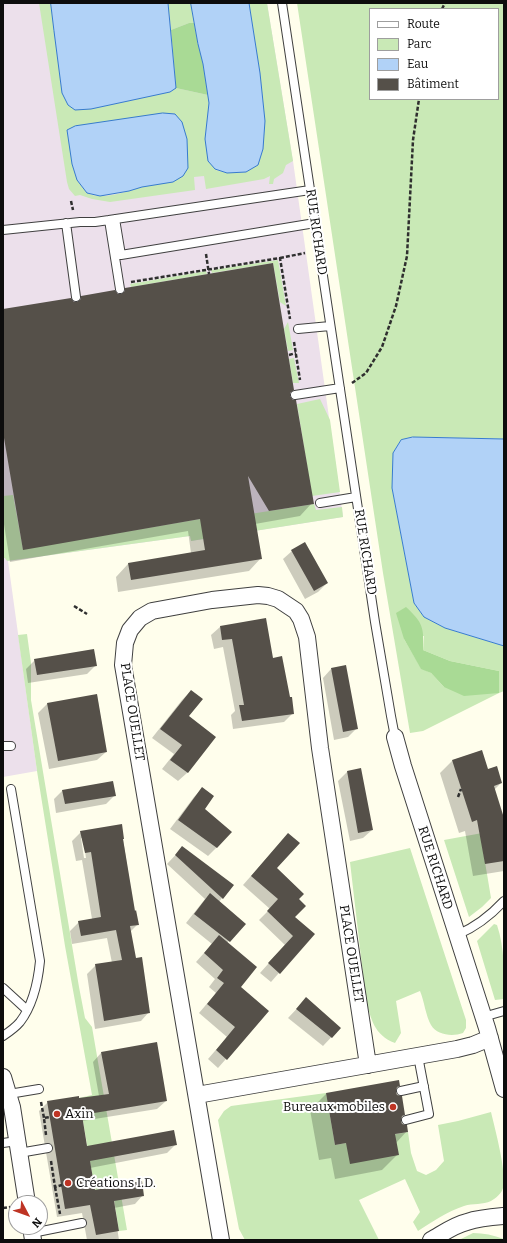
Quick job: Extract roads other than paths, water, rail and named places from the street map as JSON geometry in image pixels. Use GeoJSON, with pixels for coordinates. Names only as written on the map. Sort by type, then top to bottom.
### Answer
{"type":"FeatureCollection","features":[{"type":"Feature","properties":{"kind":"street","name":"PLACE OUELLET"},"geometry":{"type":"LineString","coordinates":[[221,1240],[123,665],[125,643],[130,630],[140,618],[152,611],[212,600],[258,594],[278,599],[296,611],[305,628],[320,748],[368,1066]]}},
{"type":"Feature","properties":{"kind":"street","name":"RUE RICHARD"},"geometry":{"type":"LineString","coordinates":[[396,737],[404,771],[490,1038],[504,1089]]}},
{"type":"Feature","properties":{"kind":"street"},"geometry":{"type":"LineString","coordinates":[[197,1095],[368,1066],[473,1045],[490,1038]]}},
{"type":"Feature","properties":{"kind":"street"},"geometry":{"type":"LineString","coordinates":[[3,1077],[9,1094],[13,1146],[26,1195]]}},
{"type":"Feature","properties":{"kind":"street"},"geometry":{"type":"LineString","coordinates":[[430,1240],[460,1224],[484,1218],[504,1216]]}},
{"type":"Feature","properties":{"kind":"lane","name":"RUE RICHARD"},"geometry":{"type":"LineString","coordinates":[[282,3],[375,622],[396,737]]}},
{"type":"Feature","properties":{"kind":"lane"},"geometry":{"type":"LineString","coordinates":[[3,230],[66,223],[112,220],[310,190]]}},
{"type":"Feature","properties":{"kind":"lane"},"geometry":{"type":"LineString","coordinates":[[112,220],[122,255],[315,223]]}},
{"type":"Feature","properties":{"kind":"lane"},"geometry":{"type":"LineString","coordinates":[[112,220],[120,289]]}},
{"type":"Feature","properties":{"kind":"lane"},"geometry":{"type":"LineString","coordinates":[[66,223],[76,297]]}},
{"type":"Feature","properties":{"kind":"lane"},"geometry":{"type":"LineString","coordinates":[[298,329],[330,326]]}},
{"type":"Feature","properties":{"kind":"lane"},"geometry":{"type":"LineString","coordinates":[[295,395],[340,390]]}},
{"type":"Feature","properties":{"kind":"lane"},"geometry":{"type":"LineString","coordinates":[[320,503],[356,497]]}},
{"type":"Feature","properties":{"kind":"lane"},"geometry":{"type":"LineString","coordinates":[[3,1036],[20,1022],[27,1010],[35,992],[40,961],[11,789]]}},
{"type":"Feature","properties":{"kind":"lane"},"geometry":{"type":"LineString","coordinates":[[457,935],[476,926],[504,901]]}},
{"type":"Feature","properties":{"kind":"lane"},"geometry":{"type":"LineString","coordinates":[[3,988],[27,1010]]}},
{"type":"Feature","properties":{"kind":"lane"},"geometry":{"type":"LineString","coordinates":[[483,1017],[504,1011]]}},
{"type":"Feature","properties":{"kind":"lane"},"geometry":{"type":"LineString","coordinates":[[406,1120],[429,1114],[418,1056]]}},
{"type":"Feature","properties":{"kind":"lane"},"geometry":{"type":"LineString","coordinates":[[401,1091],[424,1086]]}},
{"type":"Feature","properties":{"kind":"lane"},"geometry":{"type":"LineString","coordinates":[[9,1094],[40,1090]]}},
{"type":"Feature","properties":{"kind":"lane"},"geometry":{"type":"LineString","coordinates":[[13,1146],[48,1148]]}},
{"type":"Feature","properties":{"kind":"lane"},"geometry":{"type":"LineString","coordinates":[[48,1230],[82,1223]]}},
{"type":"Feature","properties":{"kind":"water"},"geometry":{"type":"Polygon","coordinates":[[[51,3],[168,3],[176,88],[170,92],[91,109],[75,110],[68,105],[62,93],[51,3]]]}},
{"type":"Feature","properties":{"kind":"water"},"geometry":{"type":"Polygon","coordinates":[[[191,3],[249,3],[260,73],[265,121],[263,149],[258,165],[246,172],[227,173],[215,169],[208,161],[205,139],[209,103],[191,3]]]}},
{"type":"Feature","properties":{"kind":"water"},"geometry":{"type":"Polygon","coordinates":[[[163,113],[175,114],[182,122],[187,139],[188,168],[183,176],[173,182],[142,187],[129,191],[100,196],[87,193],[77,180],[72,164],[67,130],[75,126],[163,113]]]}},
{"type":"Feature","properties":{"kind":"water"},"geometry":{"type":"Polygon","coordinates":[[[413,437],[504,439],[504,646],[445,628],[424,617],[414,603],[392,488],[393,453],[401,440],[413,437]]]}},
{"type":"Feature","properties":{"kind":"place","name":"Bureaux mobiles"},"geometry":{"type":"Point","coordinates":[393,1107]}},
{"type":"Feature","properties":{"kind":"place","name":"Axin"},"geometry":{"type":"Point","coordinates":[57,1114]}},
{"type":"Feature","properties":{"kind":"place","name":"Créations I.D."},"geometry":{"type":"Point","coordinates":[68,1183]}}]}
